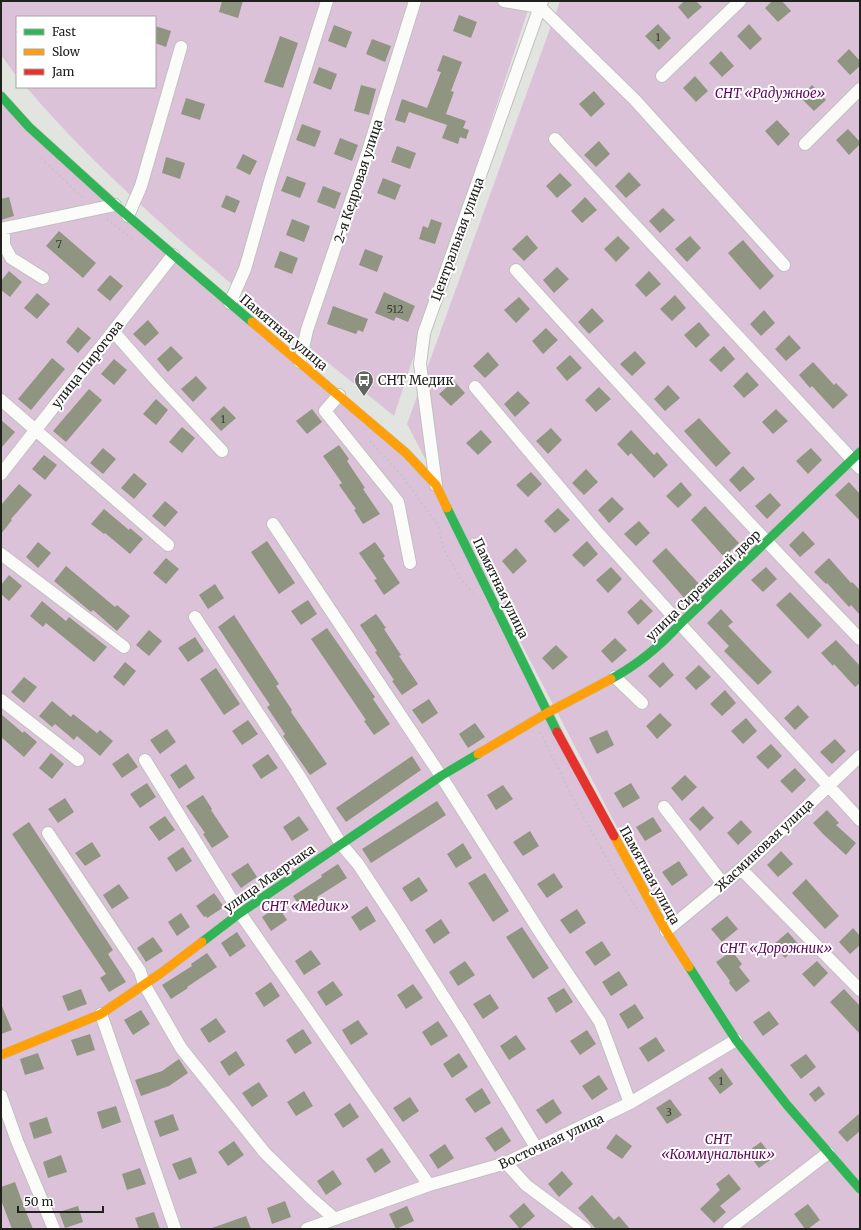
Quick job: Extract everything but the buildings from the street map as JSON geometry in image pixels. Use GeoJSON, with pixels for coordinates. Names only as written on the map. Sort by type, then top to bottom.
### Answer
{"type":"FeatureCollection","features":[{"type":"Feature","properties":{"kind":"street"},"geometry":{"type":"LineString","coordinates":[[230,303],[245,270],[271,178],[327,1]]}},
{"type":"Feature","properties":{"kind":"street","name":"2-я Кедровая улица"},"geometry":{"type":"LineString","coordinates":[[300,362],[308,330],[367,154],[415,1]]}},
{"type":"Feature","properties":{"kind":"street"},"geometry":{"type":"LineString","coordinates":[[504,1],[541,4],[635,100],[784,265]]}},
{"type":"Feature","properties":{"kind":"street"},"geometry":{"type":"LineString","coordinates":[[662,76],[740,1]]}},
{"type":"Feature","properties":{"kind":"street","name":"Центральная улица"},"geometry":{"type":"LineString","coordinates":[[436,486],[420,364],[424,333],[541,4]]}},
{"type":"Feature","properties":{"kind":"street"},"geometry":{"type":"LineString","coordinates":[[128,216],[141,186],[181,47]]}},
{"type":"Feature","properties":{"kind":"street"},"geometry":{"type":"LineString","coordinates":[[805,144],[860,89]]}},
{"type":"Feature","properties":{"kind":"street","name":"Памятная улица"},"geometry":{"type":"LineString","coordinates":[[2,101],[115,205],[406,453],[436,486],[547,713],[666,931],[736,1040],[787,1105],[860,1189]]}},
{"type":"Feature","properties":{"kind":"street"},"geometry":{"type":"LineString","coordinates":[[555,140],[857,460]]}},
{"type":"Feature","properties":{"kind":"street"},"geometry":{"type":"LineString","coordinates":[[43,278],[12,258],[4,245],[2,229],[115,205]]}},
{"type":"Feature","properties":{"kind":"street","name":"улица Пирогова"},"geometry":{"type":"LineString","coordinates":[[1,474],[173,255]]}},
{"type":"Feature","properties":{"kind":"street"},"geometry":{"type":"LineString","coordinates":[[516,270],[766,542],[860,639]]}},
{"type":"Feature","properties":{"kind":"street"},"geometry":{"type":"LineString","coordinates":[[113,330],[222,452]]}},
{"type":"Feature","properties":{"kind":"street"},"geometry":{"type":"LineString","coordinates":[[475,387],[598,532],[680,624],[860,820]]}},
{"type":"Feature","properties":{"kind":"street"},"geometry":{"type":"LineString","coordinates":[[338,395],[325,411],[398,502],[410,563]]}},
{"type":"Feature","properties":{"kind":"street"},"geometry":{"type":"LineString","coordinates":[[1,400],[168,545]]}},
{"type":"Feature","properties":{"kind":"street","name":"улица Сиреневый двор"},"geometry":{"type":"LineString","coordinates":[[547,713],[624,672],[664,642],[680,624],[766,542],[857,460]]}},
{"type":"Feature","properties":{"kind":"street"},"geometry":{"type":"LineString","coordinates":[[273,524],[441,776],[543,937],[600,1022],[630,1103]]}},
{"type":"Feature","properties":{"kind":"street"},"geometry":{"type":"LineString","coordinates":[[1,554],[124,647]]}},
{"type":"Feature","properties":{"kind":"street"},"geometry":{"type":"LineString","coordinates":[[196,617],[298,774],[341,844],[358,864],[406,937],[538,1149]]}},
{"type":"Feature","properties":{"kind":"street"},"geometry":{"type":"LineString","coordinates":[[615,677],[642,703]]}},
{"type":"Feature","properties":{"kind":"street"},"geometry":{"type":"LineString","coordinates":[[1,700],[78,760]]}},
{"type":"Feature","properties":{"kind":"street","name":"улица Маерчака"},"geometry":{"type":"LineString","coordinates":[[1,1056],[101,1014],[240,913],[441,776],[547,713]]}},
{"type":"Feature","properties":{"kind":"street","name":"Жасминовая улица"},"geometry":{"type":"LineString","coordinates":[[666,931],[741,869],[860,756]]}},
{"type":"Feature","properties":{"kind":"street"},"geometry":{"type":"LineString","coordinates":[[145,760],[240,913],[430,1185]]}},
{"type":"Feature","properties":{"kind":"street"},"geometry":{"type":"LineString","coordinates":[[664,807],[723,884]]}},
{"type":"Feature","properties":{"kind":"street"},"geometry":{"type":"LineString","coordinates":[[48,833],[140,971],[144,984],[181,1048],[265,1153],[335,1219]]}},
{"type":"Feature","properties":{"kind":"street"},"geometry":{"type":"LineString","coordinates":[[741,869],[860,990]]}},
{"type":"Feature","properties":{"kind":"street"},"geometry":{"type":"LineString","coordinates":[[101,1014],[175,1229]]}},
{"type":"Feature","properties":{"kind":"street","name":"Восточная улица"},"geometry":{"type":"LineString","coordinates":[[308,1229],[430,1185],[506,1163],[538,1149],[630,1103],[736,1040]]}},
{"type":"Feature","properties":{"kind":"street"},"geometry":{"type":"LineString","coordinates":[[1,1096],[17,1141],[54,1229]]}},
{"type":"Feature","properties":{"kind":"street"},"geometry":{"type":"LineString","coordinates":[[729,1229],[828,1153]]}},
{"type":"Feature","properties":{"kind":"street"},"geometry":{"type":"LineString","coordinates":[[506,1163],[526,1185],[585,1229]]}},
{"type":"Feature","properties":{"kind":"path"},"geometry":{"type":"LineString","coordinates":[[40,157],[88,203]]}},
{"type":"Feature","properties":{"kind":"path"},"geometry":{"type":"LineString","coordinates":[[103,216],[137,243]]}},
{"type":"Feature","properties":{"kind":"path"},"geometry":{"type":"LineString","coordinates":[[369,440],[403,477],[438,526],[444,550],[461,579],[474,595]]}},
{"type":"Feature","properties":{"kind":"path"},"geometry":{"type":"LineString","coordinates":[[538,727],[576,804],[619,880],[640,913]]}},
{"type":"Feature","properties":{"kind":"green space"},"geometry":{"type":"Polygon","coordinates":[[[1,1],[531,1],[394,416],[250,299],[156,219],[67,133],[27,88],[156,88],[156,16],[16,16],[16,76],[1,55],[1,1]]]}},
{"type":"Feature","properties":{"kind":"green space"},"geometry":{"type":"Polygon","coordinates":[[[560,1],[860,1],[860,1229],[1,1229],[1,96],[436,485],[666,931],[674,924],[659,908],[407,424],[560,1]]]}},
{"type":"Feature","properties":{"kind":"traffic: fast"},"geometry":{"type":"LineString","coordinates":[[1,96],[29,127],[115,205],[252,322]]}},
{"type":"Feature","properties":{"kind":"traffic: fast"},"geometry":{"type":"LineString","coordinates":[[611,679],[621,674],[639,661],[664,640],[860,452]]}},
{"type":"Feature","properties":{"kind":"traffic: fast"},"geometry":{"type":"LineString","coordinates":[[447,508],[557,732]]}},
{"type":"Feature","properties":{"kind":"traffic: fast"},"geometry":{"type":"LineString","coordinates":[[202,942],[240,913],[441,776],[478,754]]}},
{"type":"Feature","properties":{"kind":"traffic: fast"},"geometry":{"type":"LineString","coordinates":[[689,967],[736,1040],[787,1105],[860,1189]]}},
{"type":"Feature","properties":{"kind":"traffic: slow"},"geometry":{"type":"LineString","coordinates":[[252,322],[406,453],[436,485],[447,508]]}},
{"type":"Feature","properties":{"kind":"traffic: slow"},"geometry":{"type":"LineString","coordinates":[[478,754],[547,713],[611,679]]}},
{"type":"Feature","properties":{"kind":"traffic: slow"},"geometry":{"type":"LineString","coordinates":[[614,836],[666,931],[689,967]]}},
{"type":"Feature","properties":{"kind":"traffic: slow"},"geometry":{"type":"LineString","coordinates":[[1,1055],[101,1014],[161,973],[202,942]]}},
{"type":"Feature","properties":{"kind":"traffic: jam"},"geometry":{"type":"LineString","coordinates":[[557,732],[614,836]]}},
{"type":"Feature","properties":{"kind":"place","name":"СНТ Медик"},"geometry":{"type":"Point","coordinates":[364,397]}},
{"type":"Feature","properties":{"kind":"park label","name":"СНТ «Радужное»"},"geometry":{"type":"Point","coordinates":[770,93]}},
{"type":"Feature","properties":{"kind":"park label","name":"СНТ «Медик»"},"geometry":{"type":"Point","coordinates":[305,906]}},
{"type":"Feature","properties":{"kind":"park label","name":"СНТ «Дорожник»"},"geometry":{"type":"Point","coordinates":[776,948]}},
{"type":"Feature","properties":{"kind":"park label","name":"СНТ «Коммунальник»"},"geometry":{"type":"Point","coordinates":[718,1146]}}]}
